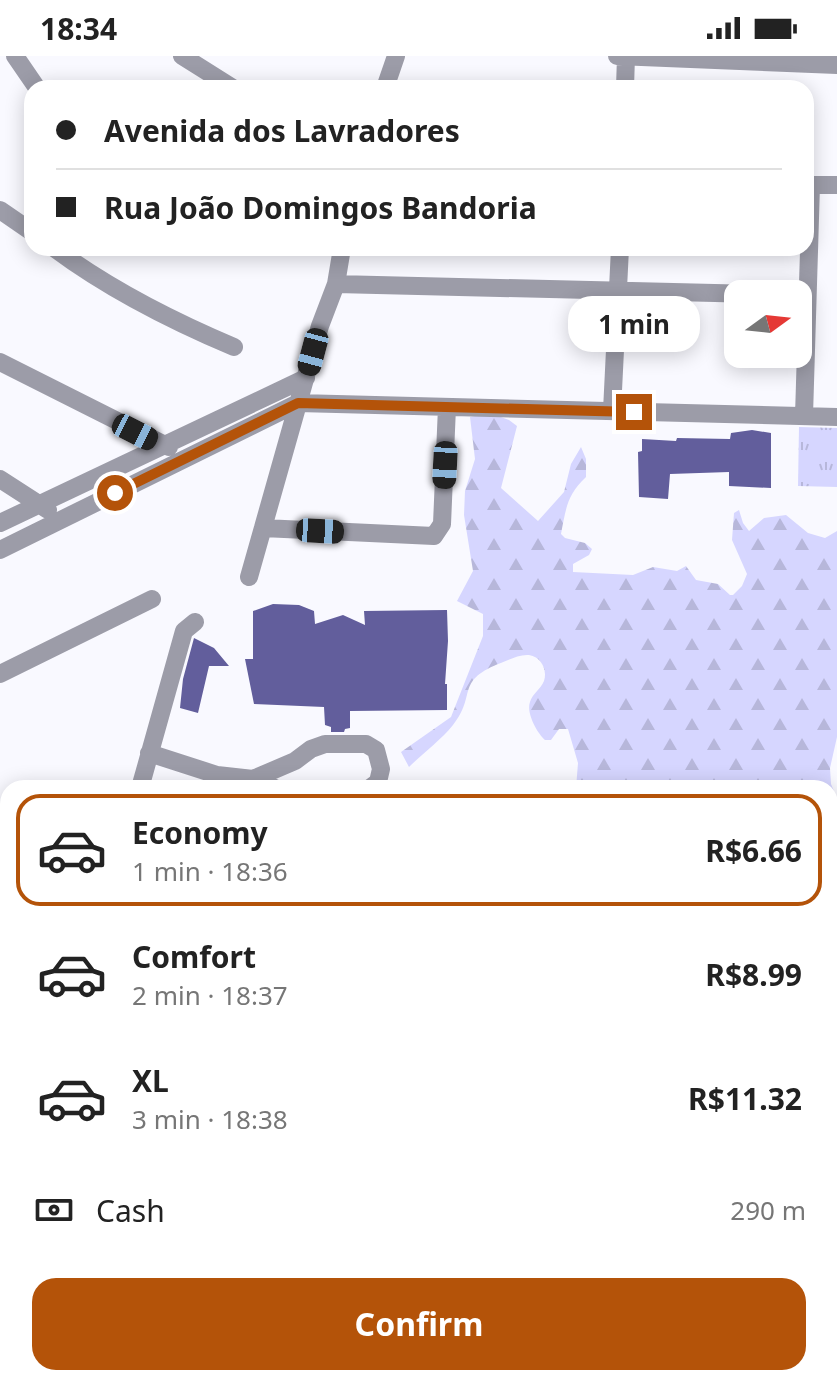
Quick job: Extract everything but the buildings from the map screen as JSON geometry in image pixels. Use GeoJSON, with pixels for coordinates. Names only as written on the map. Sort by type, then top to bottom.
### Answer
{"type":"FeatureCollection","features":[{"type":"Feature","properties":{"kind":"street"},"geometry":{"type":"LineString","coordinates":[[15,56],[32,80]]}},
{"type":"Feature","properties":{"kind":"street"},"geometry":{"type":"LineString","coordinates":[[182,56],[220,80]]}},
{"type":"Feature","properties":{"kind":"street"},"geometry":{"type":"LineString","coordinates":[[388,80],[396,56]]}},
{"type":"Feature","properties":{"kind":"street"},"geometry":{"type":"LineString","coordinates":[[617,56],[837,65]]}},
{"type":"Feature","properties":{"kind":"street"},"geometry":{"type":"LineString","coordinates":[[625,80],[626,56]]}},
{"type":"Feature","properties":{"kind":"street"},"geometry":{"type":"LineString","coordinates":[[814,185],[837,185]]}},
{"type":"Feature","properties":{"kind":"street"},"geometry":{"type":"LineString","coordinates":[[0,210],[24,226]]}},
{"type":"Feature","properties":{"kind":"street"},"geometry":{"type":"LineString","coordinates":[[65,256],[107,286],[234,347]]}},
{"type":"Feature","properties":{"kind":"street"},"geometry":{"type":"LineString","coordinates":[[249,577],[320,326],[336,284],[341,256]]}},
{"type":"Feature","properties":{"kind":"street"},"geometry":{"type":"LineString","coordinates":[[612,411],[619,256]]}},
{"type":"Feature","properties":{"kind":"street"},"geometry":{"type":"LineString","coordinates":[[804,280],[805,256]]}},
{"type":"Feature","properties":{"kind":"street"},"geometry":{"type":"LineString","coordinates":[[336,284],[724,293]]}},
{"type":"Feature","properties":{"kind":"street"},"geometry":{"type":"LineString","coordinates":[[0,362],[162,446],[195,454]]}},
{"type":"Feature","properties":{"kind":"street"},"geometry":{"type":"LineString","coordinates":[[804,368],[804,416]]}},
{"type":"Feature","properties":{"kind":"street"},"geometry":{"type":"LineString","coordinates":[[0,523],[306,378]]}},
{"type":"Feature","properties":{"kind":"street"},"geometry":{"type":"LineString","coordinates":[[0,550],[298,403],[837,417]]}},
{"type":"Feature","properties":{"kind":"street"},"geometry":{"type":"LineString","coordinates":[[263,528],[434,536],[442,524],[447,407]]}},
{"type":"Feature","properties":{"kind":"street"},"geometry":{"type":"LineString","coordinates":[[0,479],[62,519]]}},
{"type":"Feature","properties":{"kind":"street"},"geometry":{"type":"LineString","coordinates":[[0,674],[152,599]]}},
{"type":"Feature","properties":{"kind":"street"},"geometry":{"type":"LineString","coordinates":[[142,780],[184,631],[195,622]]}},
{"type":"Feature","properties":{"kind":"street"},"geometry":{"type":"LineString","coordinates":[[149,753],[217,775],[253,779],[325,744],[366,744],[376,750],[381,769],[378,780]]}},
{"type":"Feature","properties":{"kind":"green space"},"geometry":{"type":"Polygon","coordinates":[[[490,413],[517,426],[501,488],[538,521],[564,492],[571,464],[581,447],[586,459],[586,477],[571,496],[561,534],[592,549],[589,555],[573,564],[573,572],[633,575],[653,567],[677,571],[686,566],[696,580],[718,584],[733,595],[742,586],[747,574],[732,540],[734,513],[739,510],[749,531],[764,518],[786,515],[808,533],[825,538],[837,531],[837,737],[830,768],[831,780],[577,780],[578,763],[568,729],[559,729],[551,740],[545,740],[531,717],[530,702],[543,684],[545,672],[536,657],[523,655],[476,677],[453,725],[409,767],[401,752],[451,717],[483,636],[483,614],[457,601],[473,571],[464,515],[465,491],[475,459],[470,417],[490,413]]]}},
{"type":"Feature","properties":{"kind":"green space"},"geometry":{"type":"Polygon","coordinates":[[[799,427],[837,428],[837,487],[798,486],[799,427]]]}},
{"type":"Feature","properties":{"kind":"route"},"geometry":{"type":"LineString","coordinates":[[115,493],[298,403],[634,412]]}}]}
